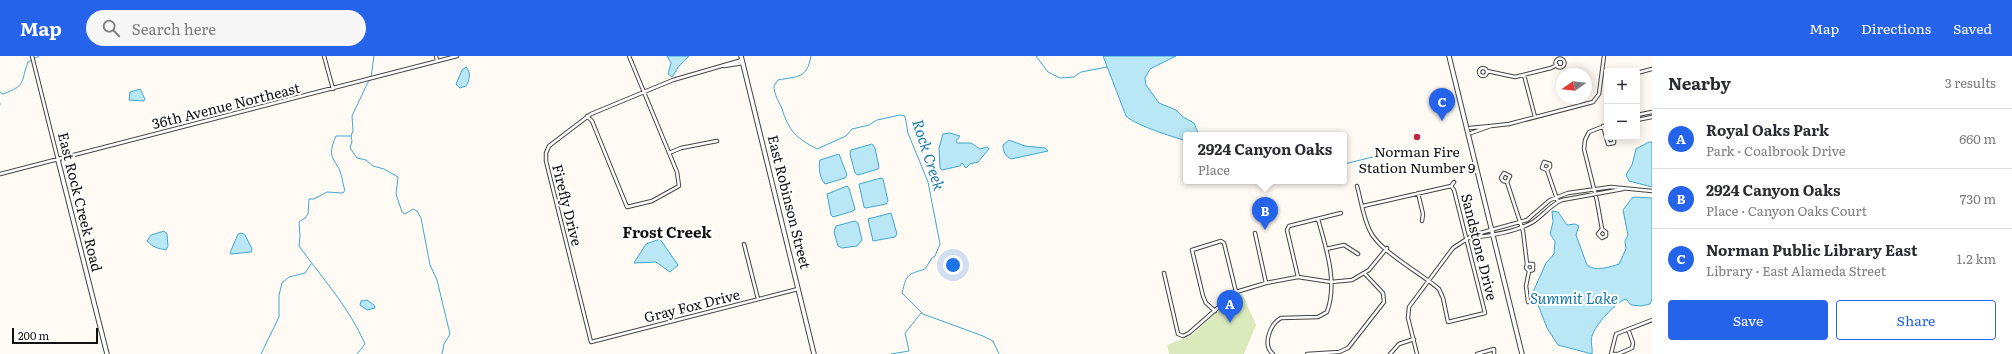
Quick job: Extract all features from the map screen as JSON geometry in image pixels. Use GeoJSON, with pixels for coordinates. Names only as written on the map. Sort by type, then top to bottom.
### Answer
{"type":"FeatureCollection","features":[{"type":"Feature","properties":{"kind":"street","name":"East Rock Creek Road"},"geometry":{"type":"LineString","coordinates":[[32,56],[106,354]]}},
{"type":"Feature","properties":{"kind":"street"},"geometry":{"type":"LineString","coordinates":[[324,56],[332,89]]}},
{"type":"Feature","properties":{"kind":"street"},"geometry":{"type":"LineString","coordinates":[[436,56],[437,62]]}},
{"type":"Feature","properties":{"kind":"street","name":"36th Avenue Northeast"},"geometry":{"type":"LineString","coordinates":[[0,174],[365,81],[457,56]]}},
{"type":"Feature","properties":{"kind":"street"},"geometry":{"type":"LineString","coordinates":[[587,116],[592,121],[627,207],[659,198],[679,186],[678,177],[629,56]]}},
{"type":"Feature","properties":{"kind":"street"},"geometry":{"type":"LineString","coordinates":[[1449,56],[1490,230],[1522,354]]}},
{"type":"Feature","properties":{"kind":"street"},"geometry":{"type":"LineString","coordinates":[[1470,128],[1510,124],[1593,102],[1599,94],[1604,56]]}},
{"type":"Feature","properties":{"kind":"street","name":"Firefly Drive"},"geometry":{"type":"LineString","coordinates":[[591,342],[545,157],[549,146],[587,116],[678,78],[742,60]]}},
{"type":"Feature","properties":{"kind":"street","name":"East Robinson Street"},"geometry":{"type":"LineString","coordinates":[[742,60],[814,354]]}},
{"type":"Feature","properties":{"kind":"street"},"geometry":{"type":"LineString","coordinates":[[1488,71],[1512,77],[1557,65]]}},
{"type":"Feature","properties":{"kind":"street"},"geometry":{"type":"LineString","coordinates":[[1640,72],[1652,69]]}},
{"type":"Feature","properties":{"kind":"street"},"geometry":{"type":"LineString","coordinates":[[1524,75],[1535,118]]}},
{"type":"Feature","properties":{"kind":"street"},"geometry":{"type":"LineString","coordinates":[[1640,114],[1652,112]]}},
{"type":"Feature","properties":{"kind":"street"},"geometry":{"type":"LineString","coordinates":[[1640,119],[1652,117]]}},
{"type":"Feature","properties":{"kind":"street"},"geometry":{"type":"LineString","coordinates":[[1471,133],[1490,126]]}},
{"type":"Feature","properties":{"kind":"street"},"geometry":{"type":"LineString","coordinates":[[1602,229],[1584,146],[1589,132],[1603,126],[1604,130]]}},
{"type":"Feature","properties":{"kind":"street"},"geometry":{"type":"LineString","coordinates":[[1607,140],[1608,144],[1614,143],[1614,140]]}},
{"type":"Feature","properties":{"kind":"street"},"geometry":{"type":"LineString","coordinates":[[668,153],[681,148],[716,141]]}},
{"type":"Feature","properties":{"kind":"street"},"geometry":{"type":"LineString","coordinates":[[1547,170],[1558,202]]}},
{"type":"Feature","properties":{"kind":"street","name":"Sandstone Drive"},"geometry":{"type":"LineString","coordinates":[[1451,186],[1454,182]]}},
{"type":"Feature","properties":{"kind":"street"},"geometry":{"type":"LineString","coordinates":[[1507,182],[1522,227],[1527,264],[1526,268],[1529,271],[1526,286],[1528,302]]}},
{"type":"Feature","properties":{"kind":"street","name":"Sandstone Drive"},"geometry":{"type":"LineString","coordinates":[[1362,206],[1448,185],[1451,186]]}},
{"type":"Feature","properties":{"kind":"street"},"geometry":{"type":"LineString","coordinates":[[1357,186],[1371,233],[1387,248],[1428,280]]}},
{"type":"Feature","properties":{"kind":"street","name":"Sandstone Drive"},"geometry":{"type":"LineString","coordinates":[[1428,280],[1439,289],[1442,295],[1448,322],[1485,313],[1454,190],[1451,186]]}},
{"type":"Feature","properties":{"kind":"street"},"geometry":{"type":"LineString","coordinates":[[1417,354],[1408,310],[1415,297],[1453,248],[1466,238],[1520,222],[1529,218],[1545,204],[1556,197],[1568,193],[1611,187],[1652,191]]}},
{"type":"Feature","properties":{"kind":"street"},"geometry":{"type":"LineString","coordinates":[[1466,238],[1522,227],[1532,222],[1558,202],[1626,188]]}},
{"type":"Feature","properties":{"kind":"street"},"geometry":{"type":"LineString","coordinates":[[1418,193],[1423,214],[1422,221]]}},
{"type":"Feature","properties":{"kind":"street"},"geometry":{"type":"LineString","coordinates":[[1298,277],[1287,230],[1289,226],[1342,213]]}},
{"type":"Feature","properties":{"kind":"street"},"geometry":{"type":"LineString","coordinates":[[1273,354],[1268,349],[1267,344],[1273,324],[1281,318],[1324,315],[1329,306],[1331,271],[1318,219]]}},
{"type":"Feature","properties":{"kind":"street"},"geometry":{"type":"LineString","coordinates":[[1255,233],[1266,283]]}},
{"type":"Feature","properties":{"kind":"street"},"geometry":{"type":"LineString","coordinates":[[1214,311],[1206,303],[1203,296],[1192,250],[1221,241],[1224,243],[1236,292]]}},
{"type":"Feature","properties":{"kind":"street"},"geometry":{"type":"LineString","coordinates":[[744,244],[758,299]]}},
{"type":"Feature","properties":{"kind":"street"},"geometry":{"type":"LineString","coordinates":[[1326,249],[1344,245],[1358,254]]}},
{"type":"Feature","properties":{"kind":"street"},"geometry":{"type":"LineString","coordinates":[[1164,274],[1178,334],[1180,336],[1190,334],[1236,292],[1266,283],[1298,277],[1331,282],[1352,280],[1365,274],[1387,248]]}},
{"type":"Feature","properties":{"kind":"street"},"geometry":{"type":"LineString","coordinates":[[1527,264],[1532,263],[1534,267],[1533,270],[1529,271]]}},
{"type":"Feature","properties":{"kind":"street"},"geometry":{"type":"LineString","coordinates":[[1307,354],[1340,352],[1348,348],[1384,302],[1383,293],[1365,274]]}},
{"type":"Feature","properties":{"kind":"street","name":"Gray Fox Drive"},"geometry":{"type":"LineString","coordinates":[[591,342],[798,289]]}},
{"type":"Feature","properties":{"kind":"street"},"geometry":{"type":"LineString","coordinates":[[1628,329],[1633,343],[1632,348],[1618,354],[1611,354],[1616,334],[1628,329],[1652,320]]}},
{"type":"Feature","properties":{"kind":"street"},"geometry":{"type":"LineString","coordinates":[[1390,354],[1399,344],[1414,339]]}},
{"type":"Feature","properties":{"kind":"street"},"geometry":{"type":"LineString","coordinates":[[1477,354],[1494,349],[1494,354]]}},
{"type":"Feature","properties":{"kind":"green space"},"geometry":{"type":"Polygon","coordinates":[[[1242,293],[1256,325],[1244,354],[1169,354],[1167,345],[1192,335],[1229,301],[1242,293]]]}},
{"type":"Feature","properties":{"kind":"water"},"geometry":{"type":"Polygon","coordinates":[[[667,56],[689,56],[679,66],[672,77],[668,74],[671,63],[667,56]]]}},
{"type":"Feature","properties":{"kind":"water"},"geometry":{"type":"Polygon","coordinates":[[[1103,56],[1176,56],[1150,69],[1145,78],[1146,85],[1159,103],[1176,110],[1183,117],[1194,123],[1198,132],[1183,132],[1183,140],[1146,127],[1126,116],[1103,56]]]}},
{"type":"Feature","properties":{"kind":"water"},"geometry":{"type":"Polygon","coordinates":[[[466,67],[469,74],[468,81],[466,86],[460,88],[456,84],[462,70],[466,67]]]}},
{"type":"Feature","properties":{"kind":"water"},"geometry":{"type":"Polygon","coordinates":[[[140,89],[145,99],[144,101],[129,100],[130,92],[140,89]]]}},
{"type":"Feature","properties":{"kind":"water"},"geometry":{"type":"Polygon","coordinates":[[[950,133],[960,136],[956,141],[957,143],[971,143],[980,149],[987,147],[989,149],[978,162],[970,164],[966,168],[962,163],[960,166],[942,170],[940,168],[939,148],[943,134],[950,133]]]}},
{"type":"Feature","properties":{"kind":"water"},"geometry":{"type":"Polygon","coordinates":[[[1009,140],[1025,146],[1045,148],[1048,151],[1011,159],[1005,153],[1003,147],[1003,145],[1009,140]]]}},
{"type":"Feature","properties":{"kind":"water"},"geometry":{"type":"Polygon","coordinates":[[[1649,142],[1652,142],[1652,187],[1629,181],[1626,175],[1632,165],[1636,149],[1649,142]]]}},
{"type":"Feature","properties":{"kind":"water"},"geometry":{"type":"Polygon","coordinates":[[[872,144],[875,148],[879,167],[878,169],[858,175],[855,173],[850,154],[851,150],[872,144]]]}},
{"type":"Feature","properties":{"kind":"water"},"geometry":{"type":"Polygon","coordinates":[[[839,154],[847,175],[845,178],[825,184],[820,173],[820,160],[839,154]]]}},
{"type":"Feature","properties":{"kind":"water"},"geometry":{"type":"Polygon","coordinates":[[[881,178],[883,179],[888,201],[886,204],[866,208],[864,207],[859,184],[881,178]]]}},
{"type":"Feature","properties":{"kind":"water"},"geometry":{"type":"Polygon","coordinates":[[[847,186],[849,188],[855,209],[833,217],[831,215],[827,194],[847,186]]]}},
{"type":"Feature","properties":{"kind":"water","name":"Summit Lake"},"geometry":{"type":"Polygon","coordinates":[[[1632,198],[1652,198],[1652,299],[1650,304],[1641,306],[1631,305],[1626,299],[1617,304],[1601,320],[1594,331],[1591,338],[1592,354],[1558,345],[1547,328],[1533,292],[1546,263],[1554,254],[1555,241],[1550,234],[1553,222],[1552,211],[1558,212],[1567,225],[1575,224],[1579,226],[1576,235],[1587,265],[1598,269],[1619,264],[1626,249],[1625,241],[1628,235],[1623,210],[1632,198]]]}},
{"type":"Feature","properties":{"kind":"water"},"geometry":{"type":"Polygon","coordinates":[[[891,213],[897,234],[895,237],[873,241],[868,219],[891,213]]]}},
{"type":"Feature","properties":{"kind":"water"},"geometry":{"type":"Polygon","coordinates":[[[855,221],[858,223],[862,240],[857,246],[842,248],[838,246],[834,232],[836,226],[855,221]]]}},
{"type":"Feature","properties":{"kind":"water"},"geometry":{"type":"Polygon","coordinates":[[[164,231],[167,234],[168,246],[166,250],[156,247],[147,241],[151,235],[164,231]]]}},
{"type":"Feature","properties":{"kind":"water"},"geometry":{"type":"Polygon","coordinates":[[[242,233],[245,235],[252,249],[251,252],[231,254],[230,253],[238,234],[242,233]]]}},
{"type":"Feature","properties":{"kind":"water"},"geometry":{"type":"Polygon","coordinates":[[[660,239],[678,265],[670,272],[656,262],[634,263],[646,244],[660,239]]]}},
{"type":"Feature","properties":{"kind":"water"},"geometry":{"type":"Polygon","coordinates":[[[367,300],[374,305],[375,308],[367,310],[360,305],[361,301],[367,300]]]}},
{"type":"Feature","properties":{"kind":"waterway"},"geometry":{"type":"LineString","coordinates":[[0,92],[3,94],[16,88],[22,82],[28,62],[39,56]]}},
{"type":"Feature","properties":{"kind":"waterway"},"geometry":{"type":"LineString","coordinates":[[371,77],[374,56]]}},
{"type":"Feature","properties":{"kind":"waterway","name":"Rock Creek"},"geometry":{"type":"LineString","coordinates":[[811,56],[807,69],[804,73],[796,77],[778,80],[774,86],[787,123],[794,133],[817,149],[846,136],[852,129],[869,125],[877,120],[900,115],[905,116],[908,133],[928,182],[940,244],[935,256],[925,269],[915,272],[907,278],[902,293],[923,314],[993,341],[999,354]]}},
{"type":"Feature","properties":{"kind":"waterway"},"geometry":{"type":"LineString","coordinates":[[1036,56],[1048,72],[1060,78],[1074,77],[1081,72],[1107,67]]}},
{"type":"Feature","properties":{"kind":"waterway"},"geometry":{"type":"LineString","coordinates":[[369,80],[352,116],[353,131],[350,148],[357,158],[366,160],[373,166],[384,169],[398,177],[396,194],[402,212],[405,214],[413,209],[417,211],[421,218],[430,265],[437,280],[450,334],[444,344],[442,354]]}},
{"type":"Feature","properties":{"kind":"waterway"},"geometry":{"type":"LineString","coordinates":[[351,136],[336,136],[332,150],[332,155],[340,171],[345,190],[343,193],[327,192],[314,199],[309,199],[308,214],[299,222],[299,246],[335,293],[359,330],[365,344],[357,354]]}},
{"type":"Feature","properties":{"kind":"waterway"},"geometry":{"type":"LineString","coordinates":[[1347,163],[1373,157]]}},
{"type":"Feature","properties":{"kind":"waterway"},"geometry":{"type":"LineString","coordinates":[[261,354],[279,317],[279,295],[282,283],[289,277],[305,273],[311,264]]}},
{"type":"Feature","properties":{"kind":"waterway"},"geometry":{"type":"LineString","coordinates":[[891,354],[909,351],[905,333],[921,313]]}},
{"type":"Feature","properties":{"kind":"place","name":"Norman Public Library East"},"geometry":{"type":"Point","coordinates":[1442,121]}},
{"type":"Feature","properties":{"kind":"place","name":"Norman Fire Station Number 9"},"geometry":{"type":"Point","coordinates":[1417,137]}},
{"type":"Feature","properties":{"kind":"place","name":"2924 Canyon Oaks"},"geometry":{"type":"Point","coordinates":[1265,230]}},
{"type":"Feature","properties":{"kind":"place","name":"Royal Oaks Park"},"geometry":{"type":"Point","coordinates":[1230,323]}},
{"type":"Feature","properties":{"kind":"district","name":"Frost Creek"},"geometry":{"type":"Point","coordinates":[667,233]}}]}
